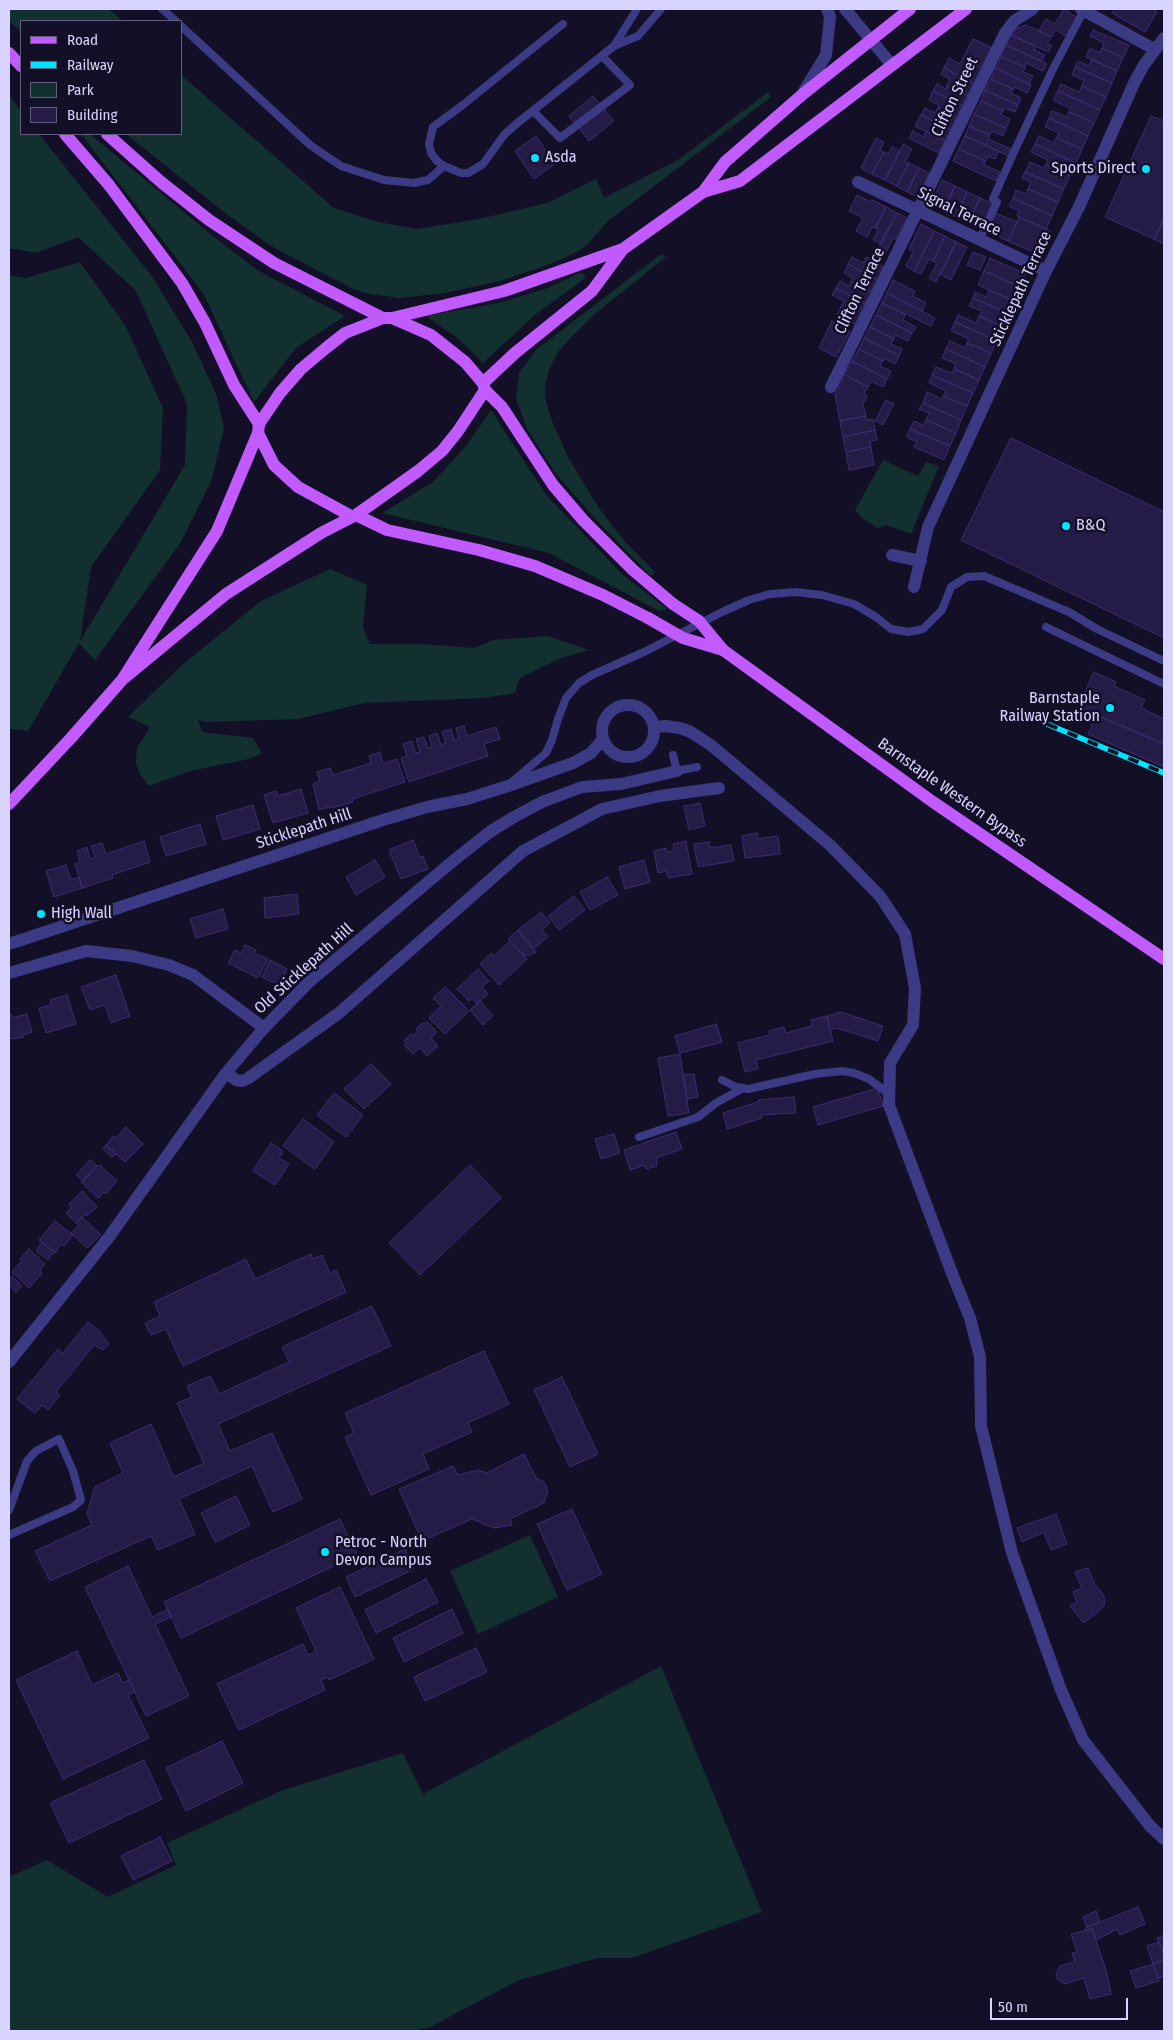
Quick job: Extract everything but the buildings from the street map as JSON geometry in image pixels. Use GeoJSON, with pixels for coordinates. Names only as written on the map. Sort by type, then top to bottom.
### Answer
{"type":"FeatureCollection","features":[{"type":"Feature","properties":{"kind":"main road"},"geometry":{"type":"LineString","coordinates":[[9,804],[122,680],[217,531],[258,429],[280,393],[307,364],[345,333],[387,318],[504,291],[623,249],[703,192],[725,162],[803,94],[910,9]]}},
{"type":"Feature","properties":{"kind":"main road"},"geometry":{"type":"LineString","coordinates":[[703,192],[740,181],[966,9]]}},
{"type":"Feature","properties":{"kind":"main road"},"geometry":{"type":"LineString","coordinates":[[9,53],[20,65]]}},
{"type":"Feature","properties":{"kind":"main road"},"geometry":{"type":"LineString","coordinates":[[66,135],[109,185],[182,284],[205,323],[234,385],[258,429]]}},
{"type":"Feature","properties":{"kind":"main road"},"geometry":{"type":"LineString","coordinates":[[108,135],[168,187],[210,220],[274,262],[387,318]]}},
{"type":"Feature","properties":{"kind":"main road"},"geometry":{"type":"LineString","coordinates":[[122,680],[226,594],[321,533],[353,515],[418,471],[442,451],[458,432],[484,387],[515,353],[592,291],[623,249]]}},
{"type":"Feature","properties":{"kind":"main road","name":"Barnstaple Western Bypass"},"geometry":{"type":"LineString","coordinates":[[387,318],[431,336],[465,362],[502,407],[554,485],[583,520],[633,570],[673,604],[699,621],[723,650],[933,802],[1164,959]]}},
{"type":"Feature","properties":{"kind":"main road","name":"Barnstaple Western Bypass"},"geometry":{"type":"LineString","coordinates":[[258,429],[274,465],[298,487],[353,515],[387,530],[479,550],[535,566],[604,595],[683,638],[723,650]]}},
{"type":"Feature","properties":{"kind":"street"},"geometry":{"type":"LineString","coordinates":[[803,94],[826,55],[830,17],[827,9]]}},
{"type":"Feature","properties":{"kind":"street"},"geometry":{"type":"LineString","coordinates":[[845,9],[892,65]]}},
{"type":"Feature","properties":{"kind":"street","name":"Clifton Street"},"geometry":{"type":"LineString","coordinates":[[918,210],[1005,33],[1014,21],[1033,9]]}},
{"type":"Feature","properties":{"kind":"street"},"geometry":{"type":"LineString","coordinates":[[1083,10],[1154,49]]}},
{"type":"Feature","properties":{"kind":"street","name":"Sticklepath Terrace"},"geometry":{"type":"LineString","coordinates":[[914,587],[928,527],[1046,271],[1079,207],[1135,81],[1154,49],[1164,38]]}},
{"type":"Feature","properties":{"kind":"street","name":"Signal Terrace"},"geometry":{"type":"LineString","coordinates":[[858,182],[1046,271]]}},
{"type":"Feature","properties":{"kind":"street","name":"Clifton Terrace"},"geometry":{"type":"LineString","coordinates":[[831,387],[918,210]]}},
{"type":"Feature","properties":{"kind":"street"},"geometry":{"type":"LineString","coordinates":[[892,555],[921,561]]}},
{"type":"Feature","properties":{"kind":"street"},"geometry":{"type":"LineString","coordinates":[[627,705],[640,708],[647,713],[655,727],[652,741],[648,748],[634,756],[618,755],[607,747],[603,739],[604,721],[610,712],[618,707],[627,705]]}},
{"type":"Feature","properties":{"kind":"street"},"geometry":{"type":"LineString","coordinates":[[655,727],[680,728],[691,732],[712,746],[830,845],[880,896],[905,934],[915,988],[912,1025],[890,1063],[889,1105],[970,1318],[980,1357],[981,1426],[1012,1553],[1061,1690],[1083,1740],[1150,1826],[1164,1839]]}},
{"type":"Feature","properties":{"kind":"street","name":"Sticklepath Hill"},"geometry":{"type":"LineString","coordinates":[[9,944],[383,820],[508,786],[573,762],[591,753],[603,739]]}},
{"type":"Feature","properties":{"kind":"street","name":"Old Sticklepath Hill"},"geometry":{"type":"LineString","coordinates":[[9,1362],[109,1237],[226,1073],[264,1028],[308,983],[453,861],[491,831],[514,817],[542,802],[582,787],[622,784],[677,771]]}},
{"type":"Feature","properties":{"kind":"street"},"geometry":{"type":"LineString","coordinates":[[226,1073],[236,1080],[242,1081],[339,1013],[523,851],[602,809],[660,796],[719,788]]}},
{"type":"Feature","properties":{"kind":"street"},"geometry":{"type":"LineString","coordinates":[[9,973],[86,951],[139,957],[169,965],[193,975],[264,1028]]}},
{"type":"Feature","properties":{"kind":"lane"},"geometry":{"type":"LineString","coordinates":[[162,9],[175,20]]}},
{"type":"Feature","properties":{"kind":"lane"},"geometry":{"type":"LineString","coordinates":[[614,46],[636,9]]}},
{"type":"Feature","properties":{"kind":"lane"},"geometry":{"type":"LineString","coordinates":[[562,24],[433,127],[429,136],[431,153],[437,161],[461,173],[475,170],[483,164],[504,135],[614,46],[638,36],[661,9]]}},
{"type":"Feature","properties":{"kind":"lane"},"geometry":{"type":"LineString","coordinates":[[979,240],[997,202],[993,199],[1013,154],[1083,10]]}},
{"type":"Feature","properties":{"kind":"lane"},"geometry":{"type":"LineString","coordinates":[[182,27],[310,144],[341,166],[384,180],[414,183],[428,180],[444,166]]}},
{"type":"Feature","properties":{"kind":"lane"},"geometry":{"type":"LineString","coordinates":[[534,111],[560,138],[630,85],[602,56]]}},
{"type":"Feature","properties":{"kind":"lane"},"geometry":{"type":"LineString","coordinates":[[508,786],[546,753],[566,698],[579,683],[599,671],[644,652],[731,608],[770,594],[795,592],[822,595],[854,604],[891,629],[908,632],[922,629],[942,610],[951,587],[967,577],[984,576],[1069,612],[1097,629],[1164,661]]}},
{"type":"Feature","properties":{"kind":"lane"},"geometry":{"type":"LineString","coordinates":[[1046,627],[1164,684]]}},
{"type":"Feature","properties":{"kind":"lane"},"geometry":{"type":"LineString","coordinates":[[673,754],[677,771]]}},
{"type":"Feature","properties":{"kind":"lane","name":"Old Sticklepath Hill"},"geometry":{"type":"LineString","coordinates":[[677,771],[697,767]]}},
{"type":"Feature","properties":{"kind":"lane"},"geometry":{"type":"LineString","coordinates":[[722,1080],[743,1088],[757,1088],[815,1074],[842,1071],[869,1079],[889,1094]]}},
{"type":"Feature","properties":{"kind":"lane"},"geometry":{"type":"LineString","coordinates":[[639,1137],[698,1117],[716,1103],[743,1088]]}},
{"type":"Feature","properties":{"kind":"lane"},"geometry":{"type":"LineString","coordinates":[[9,1510],[27,1461],[36,1451],[59,1439],[73,1471],[81,1500],[73,1507],[9,1535]]}},
{"type":"Feature","properties":{"kind":"green space"},"geometry":{"type":"Polygon","coordinates":[[[9,9],[109,9],[121,20],[20,20],[20,31],[9,21],[9,9]]]}},
{"type":"Feature","properties":{"kind":"green space"},"geometry":{"type":"Polygon","coordinates":[[[182,76],[334,208],[374,221],[416,229],[479,219],[547,203],[596,179],[604,198],[678,160],[768,92],[771,97],[607,222],[587,245],[577,252],[550,264],[500,281],[445,293],[399,298],[365,293],[351,288],[269,245],[220,209],[127,135],[182,135],[182,76]]]}},
{"type":"Feature","properties":{"kind":"green space"},"geometry":{"type":"Polygon","coordinates":[[[9,95],[20,110],[20,135],[40,135],[151,275],[191,340],[216,394],[224,428],[211,482],[181,542],[95,660],[79,643],[28,731],[9,729],[9,275],[26,278],[80,262],[125,325],[163,408],[160,470],[91,567],[80,641],[185,465],[187,404],[136,291],[78,237],[36,253],[9,248],[9,95]]]}},
{"type":"Feature","properties":{"kind":"green space"},"geometry":{"type":"Polygon","coordinates":[[[82,135],[91,135],[214,237],[259,271],[345,316],[296,348],[254,402],[203,293],[82,135]]]}},
{"type":"Feature","properties":{"kind":"green space"},"geometry":{"type":"Polygon","coordinates":[[[661,254],[666,257],[596,313],[570,338],[558,352],[549,369],[545,388],[545,397],[551,419],[569,459],[599,508],[625,542],[655,572],[651,576],[599,523],[556,474],[527,429],[516,399],[519,373],[536,350],[661,254]]]}},
{"type":"Feature","properties":{"kind":"green space"},"geometry":{"type":"Polygon","coordinates":[[[582,272],[586,277],[583,280],[537,313],[483,363],[460,340],[426,316],[498,303],[548,288],[582,272]]]}},
{"type":"Feature","properties":{"kind":"green space"},"geometry":{"type":"Polygon","coordinates":[[[491,410],[547,496],[622,574],[667,609],[659,611],[549,553],[382,513],[433,482],[466,446],[491,410]]]}},
{"type":"Feature","properties":{"kind":"green space"},"geometry":{"type":"Polygon","coordinates":[[[883,460],[918,476],[926,462],[939,466],[911,534],[886,525],[878,528],[862,518],[855,510],[883,460]]]}},
{"type":"Feature","properties":{"kind":"green space"},"geometry":{"type":"Polygon","coordinates":[[[330,569],[367,585],[363,628],[370,644],[423,644],[474,648],[493,640],[548,636],[589,650],[561,658],[520,678],[515,693],[484,698],[364,703],[299,719],[206,722],[198,720],[202,732],[253,738],[262,753],[249,759],[190,771],[149,786],[141,776],[136,763],[137,748],[150,727],[128,717],[182,665],[261,601],[330,569]]]}},
{"type":"Feature","properties":{"kind":"green space"},"geometry":{"type":"Polygon","coordinates":[[[530,1535],[558,1597],[478,1634],[450,1571],[530,1535]]]}},
{"type":"Feature","properties":{"kind":"green space"},"geometry":{"type":"Polygon","coordinates":[[[661,1666],[762,1912],[632,1958],[598,1958],[519,1980],[430,2027],[413,2031],[9,2031],[9,1877],[47,1860],[108,1897],[176,1865],[167,1843],[283,1790],[403,1753],[423,1794],[661,1666]]]}},
{"type":"Feature","properties":{"kind":"railway"},"geometry":{"type":"LineString","coordinates":[[1047,724],[1164,773]]}},
{"type":"Feature","properties":{"kind":"place","name":"Asda"},"geometry":{"type":"Point","coordinates":[535,158]}},
{"type":"Feature","properties":{"kind":"place","name":"Sports Direct"},"geometry":{"type":"Point","coordinates":[1146,169]}},
{"type":"Feature","properties":{"kind":"place","name":"B&Q"},"geometry":{"type":"Point","coordinates":[1066,526]}},
{"type":"Feature","properties":{"kind":"place","name":"Barnstaple Railway Station"},"geometry":{"type":"Point","coordinates":[1110,708]}},
{"type":"Feature","properties":{"kind":"place","name":"High Wall"},"geometry":{"type":"Point","coordinates":[41,914]}},
{"type":"Feature","properties":{"kind":"place","name":"Petroc - North Devon Campus"},"geometry":{"type":"Point","coordinates":[325,1552]}}]}
